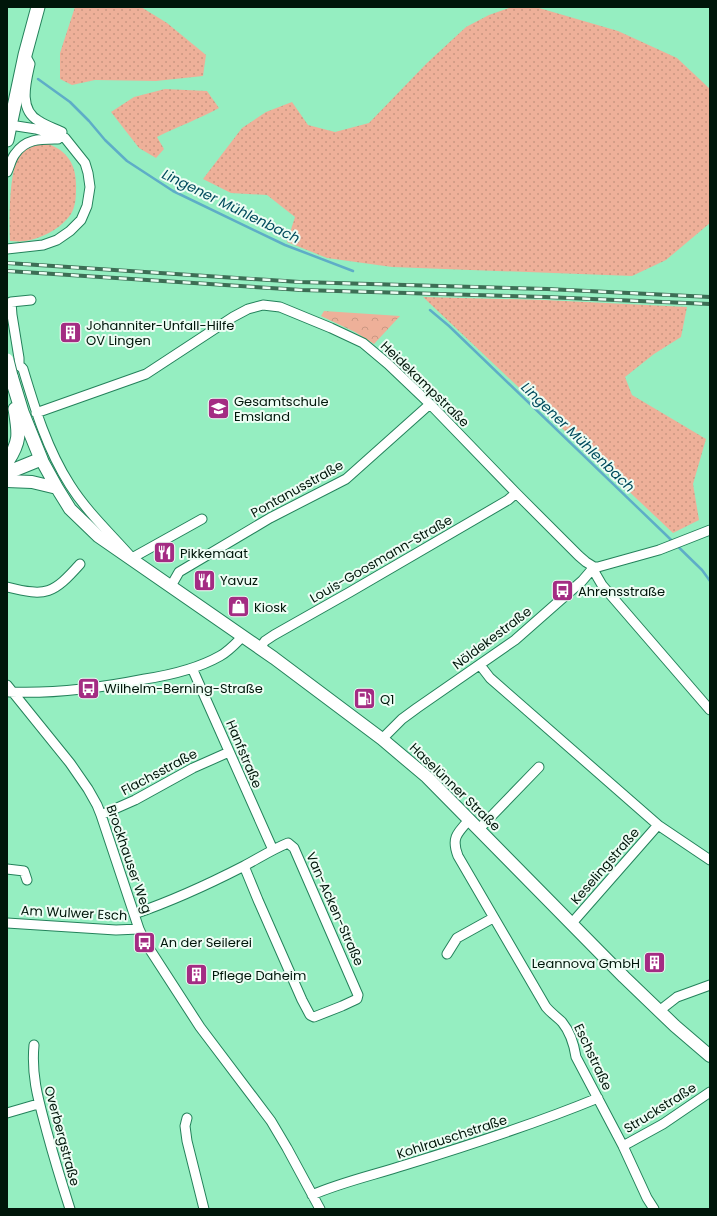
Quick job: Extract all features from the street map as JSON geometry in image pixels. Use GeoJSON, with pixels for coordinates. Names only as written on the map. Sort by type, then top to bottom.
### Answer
{"type":"FeatureCollection","features":[{"type":"Feature","properties":{"kind":"main road"},"geometry":{"type":"LineString","coordinates":[[7,140],[25,55],[38,7]]}},
{"type":"Feature","properties":{"kind":"main road"},"geometry":{"type":"LineString","coordinates":[[7,471],[14,470],[41,459],[19,413],[9,371],[13,363]]}},
{"type":"Feature","properties":{"kind":"main road"},"geometry":{"type":"LineString","coordinates":[[7,462],[17,443],[19,434],[19,413]]}},
{"type":"Feature","properties":{"kind":"street"},"geometry":{"type":"LineString","coordinates":[[7,249],[43,245],[57,240],[70,231],[80,220],[87,206],[90,187],[85,163],[64,134],[32,117],[28,109],[24,100],[30,64],[25,55]]}},
{"type":"Feature","properties":{"kind":"street"},"geometry":{"type":"LineString","coordinates":[[10,124],[36,129],[66,138]]}},
{"type":"Feature","properties":{"kind":"street"},"geometry":{"type":"LineString","coordinates":[[7,172],[14,155],[24,144],[38,139],[66,138]]}},
{"type":"Feature","properties":{"kind":"street","name":"Haselünner Straße"},"geometry":{"type":"LineString","coordinates":[[31,300],[12,302],[12,315],[20,358],[13,363],[23,369],[36,413],[56,462],[71,487],[132,558]]}},
{"type":"Feature","properties":{"kind":"street","name":"Heidekampstraße"},"geometry":{"type":"LineString","coordinates":[[36,413],[146,374],[233,317],[248,309],[263,305],[288,309],[363,343],[388,364],[430,404],[516,494],[586,562],[594,567],[595,573],[602,584],[710,710]]}},
{"type":"Feature","properties":{"kind":"street","name":"Pontanusstraße"},"geometry":{"type":"LineString","coordinates":[[171,586],[179,572],[270,518],[346,479],[430,404]]}},
{"type":"Feature","properties":{"kind":"street","name":"Haselünner Straße"},"geometry":{"type":"LineString","coordinates":[[41,459],[70,509],[88,527],[110,544],[260,648],[382,739],[427,777],[659,1011],[710,1056]]}},
{"type":"Feature","properties":{"kind":"street"},"geometry":{"type":"LineString","coordinates":[[7,481],[32,482],[57,488]]}},
{"type":"Feature","properties":{"kind":"street","name":"Louis-Goosmann-Straße"},"geometry":{"type":"LineString","coordinates":[[260,648],[274,634],[364,584],[516,494]]}},
{"type":"Feature","properties":{"kind":"street"},"geometry":{"type":"LineString","coordinates":[[132,558],[202,519]]}},
{"type":"Feature","properties":{"kind":"street"},"geometry":{"type":"LineString","coordinates":[[594,567],[663,548],[710,530]]}},
{"type":"Feature","properties":{"kind":"street"},"geometry":{"type":"LineString","coordinates":[[7,587],[25,591],[49,591],[56,588],[80,564]]}},
{"type":"Feature","properties":{"kind":"street","name":"Nöldekestraße"},"geometry":{"type":"LineString","coordinates":[[382,739],[402,719],[515,640],[582,581],[594,567]]}},
{"type":"Feature","properties":{"kind":"street"},"geometry":{"type":"LineString","coordinates":[[9,690],[42,692],[88,688],[149,679],[192,668],[220,656],[243,636]]}},
{"type":"Feature","properties":{"kind":"street"},"geometry":{"type":"LineString","coordinates":[[480,665],[490,678],[658,825],[710,860]]}},
{"type":"Feature","properties":{"kind":"street","name":"Hanfstraße"},"geometry":{"type":"LineString","coordinates":[[192,668],[273,850]]}},
{"type":"Feature","properties":{"kind":"street","name":"Brockhauser Weg"},"geometry":{"type":"LineString","coordinates":[[9,690],[70,763],[88,789],[101,815],[139,929],[145,942],[200,1027],[271,1121],[320,1209]]}},
{"type":"Feature","properties":{"kind":"street","name":"Flachsstraße"},"geometry":{"type":"LineString","coordinates":[[101,815],[135,800],[193,768],[229,752]]}},
{"type":"Feature","properties":{"kind":"street"},"geometry":{"type":"LineString","coordinates":[[479,829],[539,767]]}},
{"type":"Feature","properties":{"kind":"street","name":"Eschstraße"},"geometry":{"type":"LineString","coordinates":[[470,819],[457,834],[454,840],[458,856],[546,1007],[561,1021],[570,1035],[574,1043],[576,1057],[623,1146],[647,1198],[654,1209]]}},
{"type":"Feature","properties":{"kind":"street","name":"Keselingstraße"},"geometry":{"type":"LineString","coordinates":[[572,923],[658,825]]}},
{"type":"Feature","properties":{"kind":"street","name":"Van-Acken-Straße"},"geometry":{"type":"LineString","coordinates":[[244,866],[302,1000],[310,1015],[314,1017],[357,999],[358,995],[294,848],[288,843],[273,850]]}},
{"type":"Feature","properties":{"kind":"street"},"geometry":{"type":"LineString","coordinates":[[134,914],[169,901],[244,866],[273,850]]}},
{"type":"Feature","properties":{"kind":"street"},"geometry":{"type":"LineString","coordinates":[[7,869],[24,871],[27,880]]}},
{"type":"Feature","properties":{"kind":"street"},"geometry":{"type":"LineString","coordinates":[[447,954],[457,938],[493,918]]}},
{"type":"Feature","properties":{"kind":"street","name":"Am Wulwer Esch"},"geometry":{"type":"LineString","coordinates":[[7,922],[116,930],[139,929]]}},
{"type":"Feature","properties":{"kind":"street"},"geometry":{"type":"LineString","coordinates":[[659,1011],[677,997],[710,985]]}},
{"type":"Feature","properties":{"kind":"street","name":"Overbergstraße"},"geometry":{"type":"LineString","coordinates":[[34,1045],[32,1061],[38,1104],[70,1209]]}},
{"type":"Feature","properties":{"kind":"street","name":"Struckstraße"},"geometry":{"type":"LineString","coordinates":[[623,1146],[663,1124],[710,1092]]}},
{"type":"Feature","properties":{"kind":"street","name":"Kohlrauschstraße"},"geometry":{"type":"LineString","coordinates":[[312,1195],[328,1188],[504,1134],[598,1098]]}},
{"type":"Feature","properties":{"kind":"street"},"geometry":{"type":"LineString","coordinates":[[7,1113],[38,1104]]}},
{"type":"Feature","properties":{"kind":"street"},"geometry":{"type":"LineString","coordinates":[[187,1118],[185,1126],[187,1141],[204,1209]]}},
{"type":"Feature","properties":{"kind":"green space"},"geometry":{"type":"Polygon","coordinates":[[[75,7],[141,7],[167,23],[206,55],[203,76],[156,81],[95,80],[72,85],[60,79],[60,53],[75,7]]]}},
{"type":"Feature","properties":{"kind":"green space"},"geometry":{"type":"Polygon","coordinates":[[[509,8],[539,8],[618,31],[677,58],[710,89],[710,223],[666,260],[632,276],[392,267],[327,258],[287,242],[295,217],[267,195],[231,193],[203,179],[242,128],[266,112],[292,102],[308,125],[335,132],[369,123],[427,63],[466,27],[489,15],[509,8]]]}},
{"type":"Feature","properties":{"kind":"green space"},"geometry":{"type":"Polygon","coordinates":[[[165,89],[207,91],[219,108],[157,137],[164,149],[156,158],[139,148],[111,112],[134,97],[165,89]]]}},
{"type":"Feature","properties":{"kind":"green space"},"geometry":{"type":"Polygon","coordinates":[[[46,143],[61,150],[70,160],[76,181],[74,208],[64,222],[43,236],[31,240],[10,241],[10,197],[13,173],[16,163],[21,152],[27,147],[46,143]]]}},
{"type":"Feature","properties":{"kind":"green space"},"geometry":{"type":"Polygon","coordinates":[[[423,297],[545,300],[687,307],[681,337],[654,354],[625,377],[632,395],[706,439],[693,484],[699,520],[673,533],[423,297]]]}},
{"type":"Feature","properties":{"kind":"green space"},"geometry":{"type":"Polygon","coordinates":[[[324,311],[400,316],[374,344],[355,332],[321,316],[324,311]]]}},
{"type":"Feature","properties":{"kind":"waterway","name":"Lingener Mühlenbach"},"geometry":{"type":"LineString","coordinates":[[38,79],[70,102],[105,140],[127,161],[173,191],[285,245],[353,271]]}},
{"type":"Feature","properties":{"kind":"waterway","name":"Lingener Mühlenbach"},"geometry":{"type":"LineString","coordinates":[[430,310],[449,326],[664,533],[702,570],[710,581]]}},
{"type":"Feature","properties":{"kind":"railway"},"geometry":{"type":"LineString","coordinates":[[7,263],[300,282],[547,289],[710,297]]}},
{"type":"Feature","properties":{"kind":"railway"},"geometry":{"type":"LineString","coordinates":[[7,271],[302,290],[545,297],[710,304]]}},
{"type":"Feature","properties":{"kind":"place","name":"Johanniter-Unfall-Hilfe OV Lingen"},"geometry":{"type":"Point","coordinates":[70,332]}},
{"type":"Feature","properties":{"kind":"place","name":"Gesamtschule Emsland"},"geometry":{"type":"Point","coordinates":[218,408]}},
{"type":"Feature","properties":{"kind":"place","name":"Pikkemaat"},"geometry":{"type":"Point","coordinates":[165,553]}},
{"type":"Feature","properties":{"kind":"place","name":"Yavuz"},"geometry":{"type":"Point","coordinates":[204,580]}},
{"type":"Feature","properties":{"kind":"place","name":"Ahrensstraße"},"geometry":{"type":"Point","coordinates":[562,591]}},
{"type":"Feature","properties":{"kind":"place","name":"Kiosk"},"geometry":{"type":"Point","coordinates":[238,607]}},
{"type":"Feature","properties":{"kind":"place","name":"Wilhelm-Berning-Straße"},"geometry":{"type":"Point","coordinates":[88,688]}},
{"type":"Feature","properties":{"kind":"place","name":"Q1"},"geometry":{"type":"Point","coordinates":[364,699]}},
{"type":"Feature","properties":{"kind":"place","name":"An der Seilerei"},"geometry":{"type":"Point","coordinates":[145,942]}},
{"type":"Feature","properties":{"kind":"place","name":"Leannova GmbH"},"geometry":{"type":"Point","coordinates":[655,963]}},
{"type":"Feature","properties":{"kind":"place","name":"Pflege Daheim"},"geometry":{"type":"Point","coordinates":[196,975]}}]}
